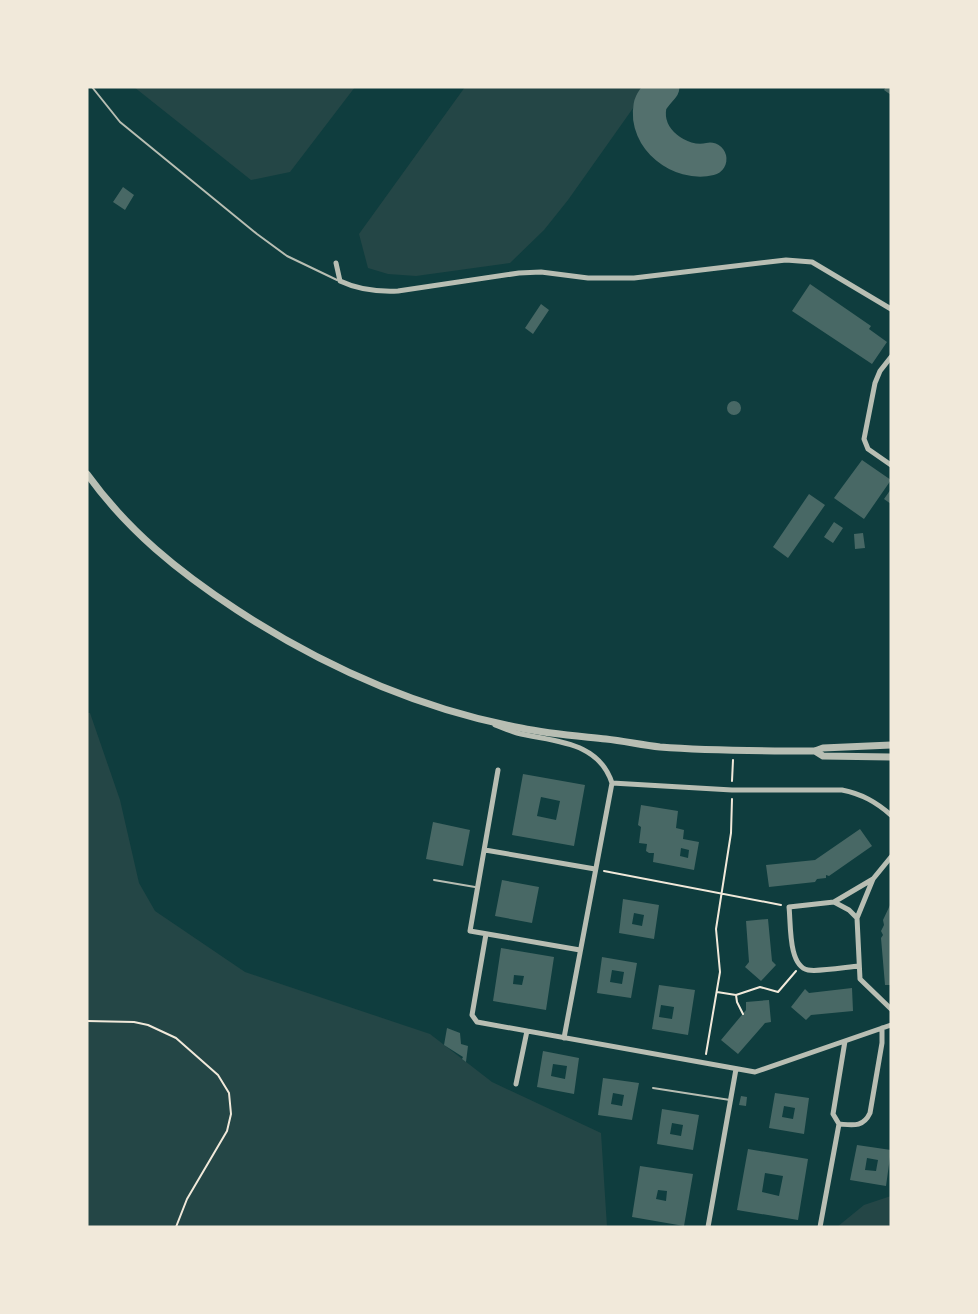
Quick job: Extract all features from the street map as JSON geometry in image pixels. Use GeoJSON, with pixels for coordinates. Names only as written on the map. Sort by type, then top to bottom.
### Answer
{"type":"FeatureCollection","features":[{"type":"Feature","properties":{"kind":"street"},"geometry":{"type":"LineString","coordinates":[[336,262],[340,281],[368,291],[398,291],[519,273],[541,272],[588,278],[634,278],[786,260],[812,262],[891,309]]}},
{"type":"Feature","properties":{"kind":"street"},"geometry":{"type":"LineString","coordinates":[[891,357],[880,371],[875,383],[864,439],[868,449],[891,465]]}},
{"type":"Feature","properties":{"kind":"street"},"geometry":{"type":"LineString","coordinates":[[87,474],[117,513],[170,563],[272,633],[350,674],[516,733],[574,744],[588,752],[600,763],[609,774],[612,783],[564,1038]]}},
{"type":"Feature","properties":{"kind":"street"},"geometry":{"type":"LineString","coordinates":[[480,719],[555,734],[658,746],[733,751],[815,751],[823,748],[891,745]]}},
{"type":"Feature","properties":{"kind":"street"},"geometry":{"type":"LineString","coordinates":[[815,751],[822,756],[889,758]]}},
{"type":"Feature","properties":{"kind":"street"},"geometry":{"type":"LineString","coordinates":[[498,770],[470,932],[580,950]]}},
{"type":"Feature","properties":{"kind":"street"},"geometry":{"type":"LineString","coordinates":[[612,783],[732,790],[842,790],[870,798],[891,815]]}},
{"type":"Feature","properties":{"kind":"street"},"geometry":{"type":"LineString","coordinates":[[485,850],[595,869]]}},
{"type":"Feature","properties":{"kind":"street"},"geometry":{"type":"LineString","coordinates":[[891,857],[873,879],[857,918],[860,979],[891,1009]]}},
{"type":"Feature","properties":{"kind":"street"},"geometry":{"type":"LineString","coordinates":[[859,966],[808,970],[800,966],[794,958],[789,907],[834,902],[873,879]]}},
{"type":"Feature","properties":{"kind":"street"},"geometry":{"type":"LineString","coordinates":[[834,902],[849,910],[857,918]]}},
{"type":"Feature","properties":{"kind":"street"},"geometry":{"type":"LineString","coordinates":[[486,934],[472,1015],[477,1022],[755,1072],[891,1025]]}},
{"type":"Feature","properties":{"kind":"street"},"geometry":{"type":"LineString","coordinates":[[839,1124],[859,1125],[867,1119],[882,1043],[882,1028]]}},
{"type":"Feature","properties":{"kind":"street"},"geometry":{"type":"LineString","coordinates":[[516,1084],[527,1031]]}},
{"type":"Feature","properties":{"kind":"street"},"geometry":{"type":"LineString","coordinates":[[820,1227],[839,1124],[833,1114],[845,1041]]}},
{"type":"Feature","properties":{"kind":"street"},"geometry":{"type":"LineString","coordinates":[[882,1043],[891,1045]]}},
{"type":"Feature","properties":{"kind":"street"},"geometry":{"type":"LineString","coordinates":[[708,1227],[736,1069]]}},
{"type":"Feature","properties":{"kind":"lane"},"geometry":{"type":"LineString","coordinates":[[92,87],[120,122],[257,234],[287,256],[331,279],[340,281]]}},
{"type":"Feature","properties":{"kind":"lane"},"geometry":{"type":"LineString","coordinates":[[434,880],[478,887]]}},
{"type":"Feature","properties":{"kind":"lane"},"geometry":{"type":"LineString","coordinates":[[652,1088],[730,1100]]}},
{"type":"Feature","properties":{"kind":"path"},"geometry":{"type":"LineString","coordinates":[[704,1063],[720,972],[716,929],[731,833],[733,751]]}},
{"type":"Feature","properties":{"kind":"path"},"geometry":{"type":"LineString","coordinates":[[595,869],[722,892],[789,907]]}},
{"type":"Feature","properties":{"kind":"path"},"geometry":{"type":"LineString","coordinates":[[717,992],[736,995],[760,987],[778,992],[800,966]]}},
{"type":"Feature","properties":{"kind":"path"},"geometry":{"type":"LineString","coordinates":[[736,995],[743,1014]]}},
{"type":"Feature","properties":{"kind":"path"},"geometry":{"type":"LineString","coordinates":[[87,1021],[134,1022],[148,1025],[176,1038],[218,1075],[228,1093],[231,1114],[227,1131],[187,1199],[176,1227]]}},
{"type":"Feature","properties":{"kind":"shaded area"},"geometry":{"type":"Polygon","coordinates":[[[134,87],[355,87],[290,172],[251,180],[134,87]]]}},
{"type":"Feature","properties":{"kind":"shaded area"},"geometry":{"type":"Polygon","coordinates":[[[465,87],[648,87],[568,200],[544,230],[510,263],[416,276],[388,274],[368,268],[359,234],[465,87]]]}},
{"type":"Feature","properties":{"kind":"shaded area"},"geometry":{"type":"Polygon","coordinates":[[[87,713],[90,713],[120,800],[139,883],[155,911],[245,972],[430,1034],[492,1082],[601,1133],[607,1227],[87,1227],[87,713]]]}},
{"type":"Feature","properties":{"kind":"shaded area"},"geometry":{"type":"Polygon","coordinates":[[[891,1196],[891,1227],[837,1227],[864,1205],[891,1196]]]}},
{"type":"Feature","properties":{"kind":"building"},"geometry":{"type":"Polygon","coordinates":[[[886,87],[891,87],[891,95],[884,90],[886,87]]]}},
{"type":"Feature","properties":{"kind":"building"},"geometry":{"type":"Polygon","coordinates":[[[123,187],[134,195],[125,210],[113,202],[123,187]]]}},
{"type":"Feature","properties":{"kind":"building"},"geometry":{"type":"Polygon","coordinates":[[[810,284],[871,326],[869,329],[887,342],[872,364],[792,311],[810,284]]]}},
{"type":"Feature","properties":{"kind":"building"},"geometry":{"type":"Polygon","coordinates":[[[541,304],[549,310],[533,334],[525,328],[541,304]]]}},
{"type":"Feature","properties":{"kind":"building"},"geometry":{"type":"Polygon","coordinates":[[[731,401],[737,401],[741,408],[737,415],[731,415],[727,411],[727,405],[731,401]]]}},
{"type":"Feature","properties":{"kind":"building"},"geometry":{"type":"Polygon","coordinates":[[[862,460],[891,480],[864,519],[834,498],[862,460]]]}},
{"type":"Feature","properties":{"kind":"building"},"geometry":{"type":"Polygon","coordinates":[[[891,489],[891,504],[884,499],[891,489]]]}},
{"type":"Feature","properties":{"kind":"building"},"geometry":{"type":"Polygon","coordinates":[[[809,494],[825,505],[788,558],[773,547],[809,494]]]}},
{"type":"Feature","properties":{"kind":"building"},"geometry":{"type":"Polygon","coordinates":[[[834,522],[843,528],[833,543],[824,537],[834,522]]]}},
{"type":"Feature","properties":{"kind":"building"},"geometry":{"type":"Polygon","coordinates":[[[863,533],[865,548],[855,549],[854,534],[863,533]]]}},
{"type":"Feature","properties":{"kind":"building"},"geometry":{"type":"Polygon","coordinates":[[[523,774],[585,785],[574,846],[512,835],[523,774]],[[541,797],[537,816],[556,820],[560,801],[541,797]]]}},
{"type":"Feature","properties":{"kind":"building"},"geometry":{"type":"Polygon","coordinates":[[[641,805],[678,811],[676,828],[684,830],[683,839],[699,842],[694,870],[653,862],[654,853],[646,851],[647,844],[639,843],[641,827],[638,825],[641,805]],[[681,848],[680,856],[688,858],[689,850],[681,848]]]}},
{"type":"Feature","properties":{"kind":"building"},"geometry":{"type":"Polygon","coordinates":[[[433,822],[470,830],[463,866],[426,859],[433,822]]]}},
{"type":"Feature","properties":{"kind":"building"},"geometry":{"type":"Polygon","coordinates":[[[860,829],[872,846],[829,876],[826,875],[826,878],[817,879],[815,882],[769,887],[766,865],[815,860],[860,829]]]}},
{"type":"Feature","properties":{"kind":"building"},"geometry":{"type":"Polygon","coordinates":[[[502,880],[539,887],[532,923],[495,916],[502,880]]]}},
{"type":"Feature","properties":{"kind":"building"},"geometry":{"type":"Polygon","coordinates":[[[623,899],[659,905],[654,939],[619,933],[623,899]],[[634,913],[632,924],[642,926],[644,915],[634,913]]]}},
{"type":"Feature","properties":{"kind":"building"},"geometry":{"type":"Polygon","coordinates":[[[891,903],[891,985],[885,985],[881,931],[884,925],[883,920],[891,903]]]}},
{"type":"Feature","properties":{"kind":"building"},"geometry":{"type":"Polygon","coordinates":[[[768,919],[772,961],[776,965],[761,981],[745,967],[749,962],[746,921],[768,919]]]}},
{"type":"Feature","properties":{"kind":"building"},"geometry":{"type":"Polygon","coordinates":[[[501,948],[554,957],[546,1010],[493,1001],[501,948]],[[514,975],[513,984],[522,985],[524,976],[514,975]]]}},
{"type":"Feature","properties":{"kind":"building"},"geometry":{"type":"Polygon","coordinates":[[[602,957],[637,963],[631,998],[597,993],[602,957]],[[612,970],[610,982],[622,984],[624,972],[612,970]]]}},
{"type":"Feature","properties":{"kind":"building"},"geometry":{"type":"Polygon","coordinates":[[[659,985],[695,990],[688,1035],[652,1029],[659,985]],[[661,1005],[659,1017],[672,1019],[674,1007],[661,1005]]]}},
{"type":"Feature","properties":{"kind":"building"},"geometry":{"type":"Polygon","coordinates":[[[852,988],[853,1011],[811,1015],[806,1020],[791,1007],[805,989],[809,993],[852,988]]]}},
{"type":"Feature","properties":{"kind":"building"},"geometry":{"type":"Polygon","coordinates":[[[769,1000],[771,1022],[765,1023],[738,1054],[721,1040],[746,1010],[746,1002],[769,1000]]]}},
{"type":"Feature","properties":{"kind":"building"},"geometry":{"type":"Polygon","coordinates":[[[447,1028],[460,1033],[461,1044],[468,1046],[466,1062],[462,1059],[463,1057],[444,1045],[447,1028]]]}},
{"type":"Feature","properties":{"kind":"building"},"geometry":{"type":"Polygon","coordinates":[[[543,1051],[579,1058],[574,1094],[537,1087],[543,1051]],[[553,1064],[551,1076],[565,1079],[567,1066],[553,1064]]]}},
{"type":"Feature","properties":{"kind":"building"},"geometry":{"type":"Polygon","coordinates":[[[603,1078],[639,1083],[632,1120],[598,1115],[603,1078]],[[613,1093],[611,1104],[622,1106],[624,1095],[613,1093]]]}},
{"type":"Feature","properties":{"kind":"building"},"geometry":{"type":"Polygon","coordinates":[[[775,1093],[809,1098],[804,1134],[769,1128],[775,1093]],[[784,1106],[782,1117],[793,1119],[795,1108],[784,1106]]]}},
{"type":"Feature","properties":{"kind":"building"},"geometry":{"type":"Polygon","coordinates":[[[741,1096],[747,1097],[746,1106],[739,1105],[741,1096]]]}},
{"type":"Feature","properties":{"kind":"building"},"geometry":{"type":"Polygon","coordinates":[[[662,1109],[699,1115],[693,1150],[657,1144],[662,1109]],[[672,1123],[670,1134],[681,1136],[683,1125],[672,1123]]]}},
{"type":"Feature","properties":{"kind":"building"},"geometry":{"type":"Polygon","coordinates":[[[857,1145],[891,1150],[886,1186],[850,1180],[857,1145]],[[867,1158],[865,1170],[876,1171],[878,1160],[867,1158]]]}},
{"type":"Feature","properties":{"kind":"building"},"geometry":{"type":"Polygon","coordinates":[[[748,1149],[808,1159],[798,1220],[737,1210],[748,1149]],[[765,1173],[762,1192],[779,1196],[783,1176],[765,1173]]]}},
{"type":"Feature","properties":{"kind":"building"},"geometry":{"type":"Polygon","coordinates":[[[640,1166],[693,1174],[684,1226],[632,1217],[640,1166]],[[658,1190],[656,1199],[666,1201],[667,1191],[658,1190]]]}},
{"type":"Feature","properties":{"kind":"taxiway"},"geometry":{"type":"LineString","coordinates":[[663,87],[650,106],[650,118],[658,139],[676,154],[699,160],[710,159]]}}]}
